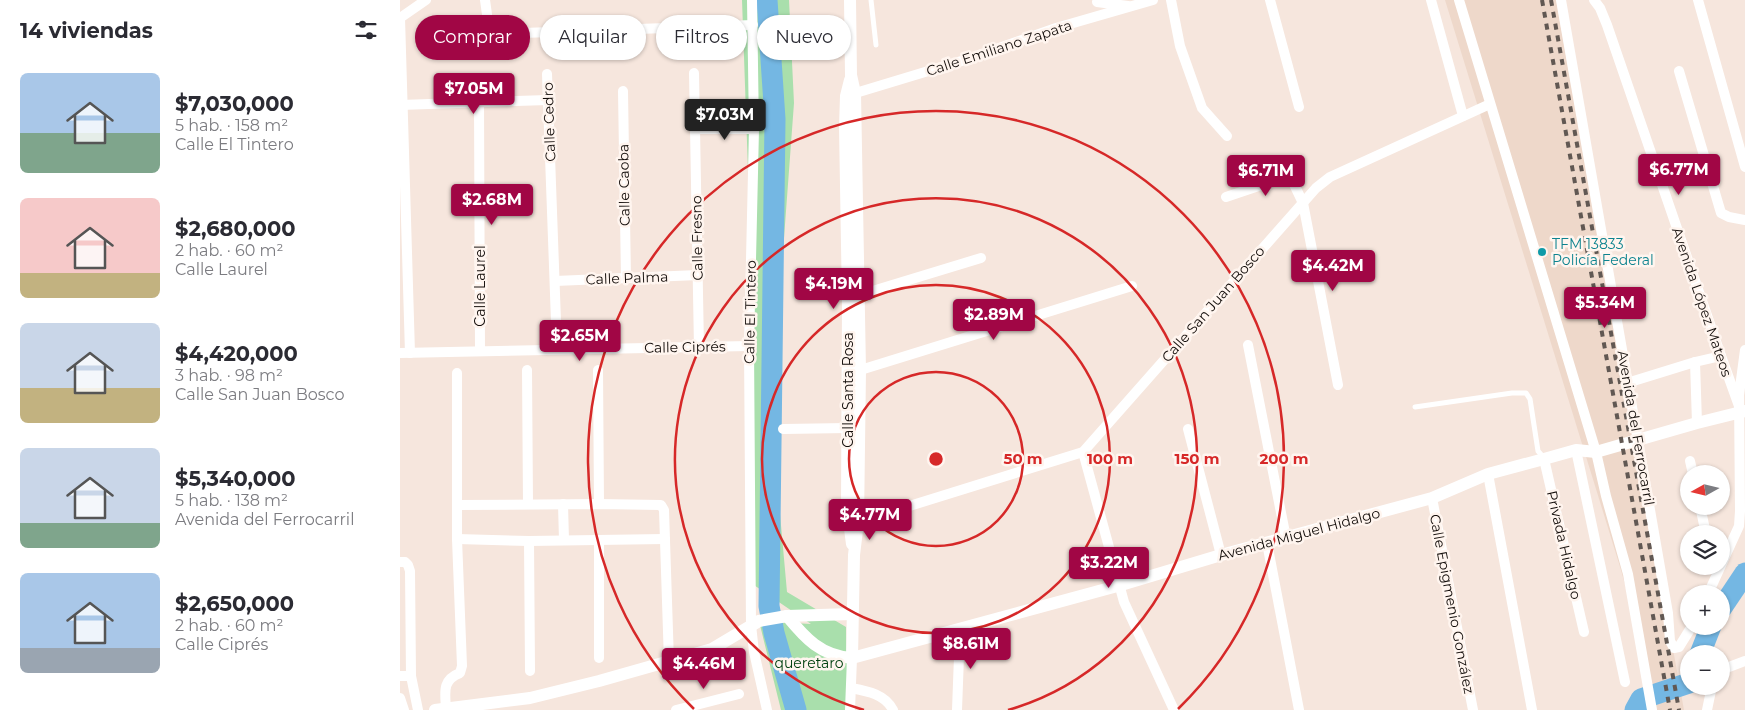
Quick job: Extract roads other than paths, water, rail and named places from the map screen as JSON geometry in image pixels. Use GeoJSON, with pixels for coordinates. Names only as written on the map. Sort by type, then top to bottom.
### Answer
{"type":"FeatureCollection","features":[{"type":"Feature","properties":{"kind":"street"},"geometry":{"type":"LineString","coordinates":[[405,353],[400,18],[426,0]]}},
{"type":"Feature","properties":{"kind":"street"},"geometry":{"type":"LineString","coordinates":[[485,0],[488,25],[494,34],[753,25]]}},
{"type":"Feature","properties":{"kind":"street","name":"Calle El Tintero"},"geometry":{"type":"LineString","coordinates":[[752,0],[754,129],[749,346],[754,652],[767,710]]}},
{"type":"Feature","properties":{"kind":"street","name":"Calle Santa Rosa"},"geometry":{"type":"LineString","coordinates":[[850,0],[850,149],[854,371],[853,447],[848,515],[854,555]]}},
{"type":"Feature","properties":{"kind":"street","name":"Calle Emiliano Zapata"},"geometry":{"type":"LineString","coordinates":[[850,94],[968,59],[1056,28],[1153,0]]}},
{"type":"Feature","properties":{"kind":"street"},"geometry":{"type":"LineString","coordinates":[[1171,0],[1180,46],[1202,108],[1227,136]]}},
{"type":"Feature","properties":{"kind":"street"},"geometry":{"type":"LineString","coordinates":[[1270,0],[1299,107]]}},
{"type":"Feature","properties":{"kind":"street"},"geometry":{"type":"LineString","coordinates":[[1431,0],[1463,116]]}},
{"type":"Feature","properties":{"kind":"street"},"geometry":{"type":"LineString","coordinates":[[1459,0],[1596,452],[1628,574],[1652,710]]}},
{"type":"Feature","properties":{"kind":"street","name":"Avenida del Ferrocarril"},"geometry":{"type":"LineString","coordinates":[[1561,0],[1668,613],[1670,641],[1674,648],[1679,647],[1686,635]]}},
{"type":"Feature","properties":{"kind":"street","name":"Avenida López Mateos"},"geometry":{"type":"LineString","coordinates":[[1594,0],[1608,25],[1741,410]]}},
{"type":"Feature","properties":{"kind":"street"},"geometry":{"type":"LineString","coordinates":[[1698,0],[1745,167]]}},
{"type":"Feature","properties":{"kind":"street"},"geometry":{"type":"LineString","coordinates":[[1098,16],[1097,1],[1131,7]]}},
{"type":"Feature","properties":{"kind":"street","name":"Calle Fresno"},"geometry":{"type":"LineString","coordinates":[[694,72],[699,348]]}},
{"type":"Feature","properties":{"kind":"street"},"geometry":{"type":"LineString","coordinates":[[1679,72],[1721,213],[1729,217],[1745,220]]}},
{"type":"Feature","properties":{"kind":"street","name":"Calle Cedro"},"geometry":{"type":"LineString","coordinates":[[547,74],[557,350]]}},
{"type":"Feature","properties":{"kind":"street","name":"Calle Caoba"},"geometry":{"type":"LineString","coordinates":[[623,91],[626,279]]}},
{"type":"Feature","properties":{"kind":"street"},"geometry":{"type":"LineString","coordinates":[[401,105],[548,100]]}},
{"type":"Feature","properties":{"kind":"street","name":"Calle Laurel"},"geometry":{"type":"LineString","coordinates":[[479,102],[480,351]]}},
{"type":"Feature","properties":{"kind":"street","name":"Calle San Juan Bosco"},"geometry":{"type":"LineString","coordinates":[[1082,452],[1316,188],[1330,177],[1490,104]]}},
{"type":"Feature","properties":{"kind":"street"},"geometry":{"type":"LineString","coordinates":[[695,129],[754,129]]}},
{"type":"Feature","properties":{"kind":"street"},"geometry":{"type":"LineString","coordinates":[[1226,196],[1288,177],[1291,178],[1303,203],[1338,385]]}},
{"type":"Feature","properties":{"kind":"street"},"geometry":{"type":"LineString","coordinates":[[853,300],[866,293],[981,258]]}},
{"type":"Feature","properties":{"kind":"street","name":"Calle Palma"},"geometry":{"type":"LineString","coordinates":[[555,281],[698,275]]}},
{"type":"Feature","properties":{"kind":"street"},"geometry":{"type":"LineString","coordinates":[[854,371],[1132,286]]}},
{"type":"Feature","properties":{"kind":"street"},"geometry":{"type":"LineString","coordinates":[[1248,345],[1286,538]]}},
{"type":"Feature","properties":{"kind":"street","name":"Calle Ciprés"},"geometry":{"type":"LineString","coordinates":[[405,353],[749,346]]}},
{"type":"Feature","properties":{"kind":"street"},"geometry":{"type":"LineString","coordinates":[[1712,585],[1739,526],[1741,410],[1745,350]]}},
{"type":"Feature","properties":{"kind":"street"},"geometry":{"type":"LineString","coordinates":[[1628,383],[1721,356]]}},
{"type":"Feature","properties":{"kind":"street"},"geometry":{"type":"LineString","coordinates":[[1695,362],[1697,423]]}},
{"type":"Feature","properties":{"kind":"street"},"geometry":{"type":"LineString","coordinates":[[527,370],[528,504]]}},
{"type":"Feature","properties":{"kind":"street"},"geometry":{"type":"LineString","coordinates":[[598,370],[599,504]]}},
{"type":"Feature","properties":{"kind":"street","name":"Calle Santa Rosa"},"geometry":{"type":"LineString","coordinates":[[850,710],[854,555],[858,522],[853,447],[848,428],[854,371]]}},
{"type":"Feature","properties":{"kind":"street"},"geometry":{"type":"LineString","coordinates":[[457,373],[457,539],[462,666],[460,672],[446,682],[441,709],[530,698],[599,681],[712,648],[729,640],[755,623],[784,616],[852,614]]}},
{"type":"Feature","properties":{"kind":"street","name":"Avenida Miguel Hidalgo"},"geometry":{"type":"LineString","coordinates":[[852,658],[960,630],[1221,555],[1432,498],[1488,474],[1576,450],[1596,452],[1741,410]]}},
{"type":"Feature","properties":{"kind":"street"},"geometry":{"type":"LineString","coordinates":[[784,430],[848,428]]}},
{"type":"Feature","properties":{"kind":"street"},"geometry":{"type":"LineString","coordinates":[[1188,429],[1221,555]]}},
{"type":"Feature","properties":{"kind":"street"},"geometry":{"type":"LineString","coordinates":[[1576,450],[1625,682]]}},
{"type":"Feature","properties":{"kind":"street"},"geometry":{"type":"LineString","coordinates":[[858,522],[1082,452],[1121,585],[1124,602],[1174,710]]}},
{"type":"Feature","properties":{"kind":"street","name":"Privada Hidalgo"},"geometry":{"type":"LineString","coordinates":[[1544,459],[1584,632]]}},
{"type":"Feature","properties":{"kind":"street"},"geometry":{"type":"LineString","coordinates":[[1690,460],[1691,465]]}},
{"type":"Feature","properties":{"kind":"street"},"geometry":{"type":"LineString","coordinates":[[1488,474],[1532,710]]}},
{"type":"Feature","properties":{"kind":"street","name":"Calle Epigmenio González"},"geometry":{"type":"LineString","coordinates":[[1432,498],[1473,710]]}},
{"type":"Feature","properties":{"kind":"street"},"geometry":{"type":"LineString","coordinates":[[563,504],[564,540]]}},
{"type":"Feature","properties":{"kind":"street"},"geometry":{"type":"LineString","coordinates":[[457,505],[599,504],[661,506],[664,510],[669,662]]}},
{"type":"Feature","properties":{"kind":"street"},"geometry":{"type":"LineString","coordinates":[[457,539],[529,541],[664,538]]}},
{"type":"Feature","properties":{"kind":"street"},"geometry":{"type":"LineString","coordinates":[[598,540],[599,658]]}},
{"type":"Feature","properties":{"kind":"street"},"geometry":{"type":"LineString","coordinates":[[529,541],[530,672]]}},
{"type":"Feature","properties":{"kind":"street"},"geometry":{"type":"LineString","coordinates":[[1267,543],[1299,710]]}},
{"type":"Feature","properties":{"kind":"street"},"geometry":{"type":"LineString","coordinates":[[400,562],[405,562],[410,571],[411,676],[418,710]]}},
{"type":"Feature","properties":{"kind":"street"},"geometry":{"type":"LineString","coordinates":[[784,616],[820,649],[839,657],[852,658]]}},
{"type":"Feature","properties":{"kind":"street"},"geometry":{"type":"LineString","coordinates":[[957,710],[960,630]]}},
{"type":"Feature","properties":{"kind":"street"},"geometry":{"type":"LineString","coordinates":[[1730,667],[1745,661]]}},
{"type":"Feature","properties":{"kind":"street"},"geometry":{"type":"LineString","coordinates":[[400,676],[411,676]]}},
{"type":"Feature","properties":{"kind":"street"},"geometry":{"type":"LineString","coordinates":[[851,688],[870,692],[882,698],[893,710]]}},
{"type":"Feature","properties":{"kind":"street"},"geometry":{"type":"LineString","coordinates":[[676,710],[739,694]]}},
{"type":"Feature","properties":{"kind":"street"},"geometry":{"type":"LineString","coordinates":[[1707,710],[1710,695]]}},
{"type":"Feature","properties":{"kind":"street"},"geometry":{"type":"LineString","coordinates":[[400,698],[404,710]]}},
{"type":"Feature","properties":{"kind":"lane"},"geometry":{"type":"LineString","coordinates":[[871,0],[876,45]]}},
{"type":"Feature","properties":{"kind":"lane"},"geometry":{"type":"LineString","coordinates":[[1415,407],[1512,393],[1526,393],[1530,399],[1538,451],[1544,459]]}},
{"type":"Feature","properties":{"kind":"waterway"},"geometry":{"type":"LineString","coordinates":[[767,0],[775,119],[769,606],[774,633],[796,710]]}},
{"type":"Feature","properties":{"kind":"waterway"},"geometry":{"type":"LineString","coordinates":[[1730,596],[1745,573]]}},
{"type":"Feature","properties":{"kind":"waterway"},"geometry":{"type":"LineString","coordinates":[[1704,645],[1707,635]]}},
{"type":"Feature","properties":{"kind":"waterway"},"geometry":{"type":"LineString","coordinates":[[1635,710],[1641,699],[1680,686]]}},
{"type":"Feature","properties":{"kind":"railway"},"geometry":{"type":"LineString","coordinates":[[1542,0],[1670,710]]}},
{"type":"Feature","properties":{"kind":"railway"},"geometry":{"type":"LineString","coordinates":[[1551,0],[1679,710]]}},
{"type":"Feature","properties":{"kind":"place","name":"TFM 13833 Policía Federal"},"geometry":{"type":"Point","coordinates":[1542,252]}},
{"type":"Feature","properties":{"kind":"park label","name":"queretaro"},"geometry":{"type":"Point","coordinates":[809,663]}}]}
